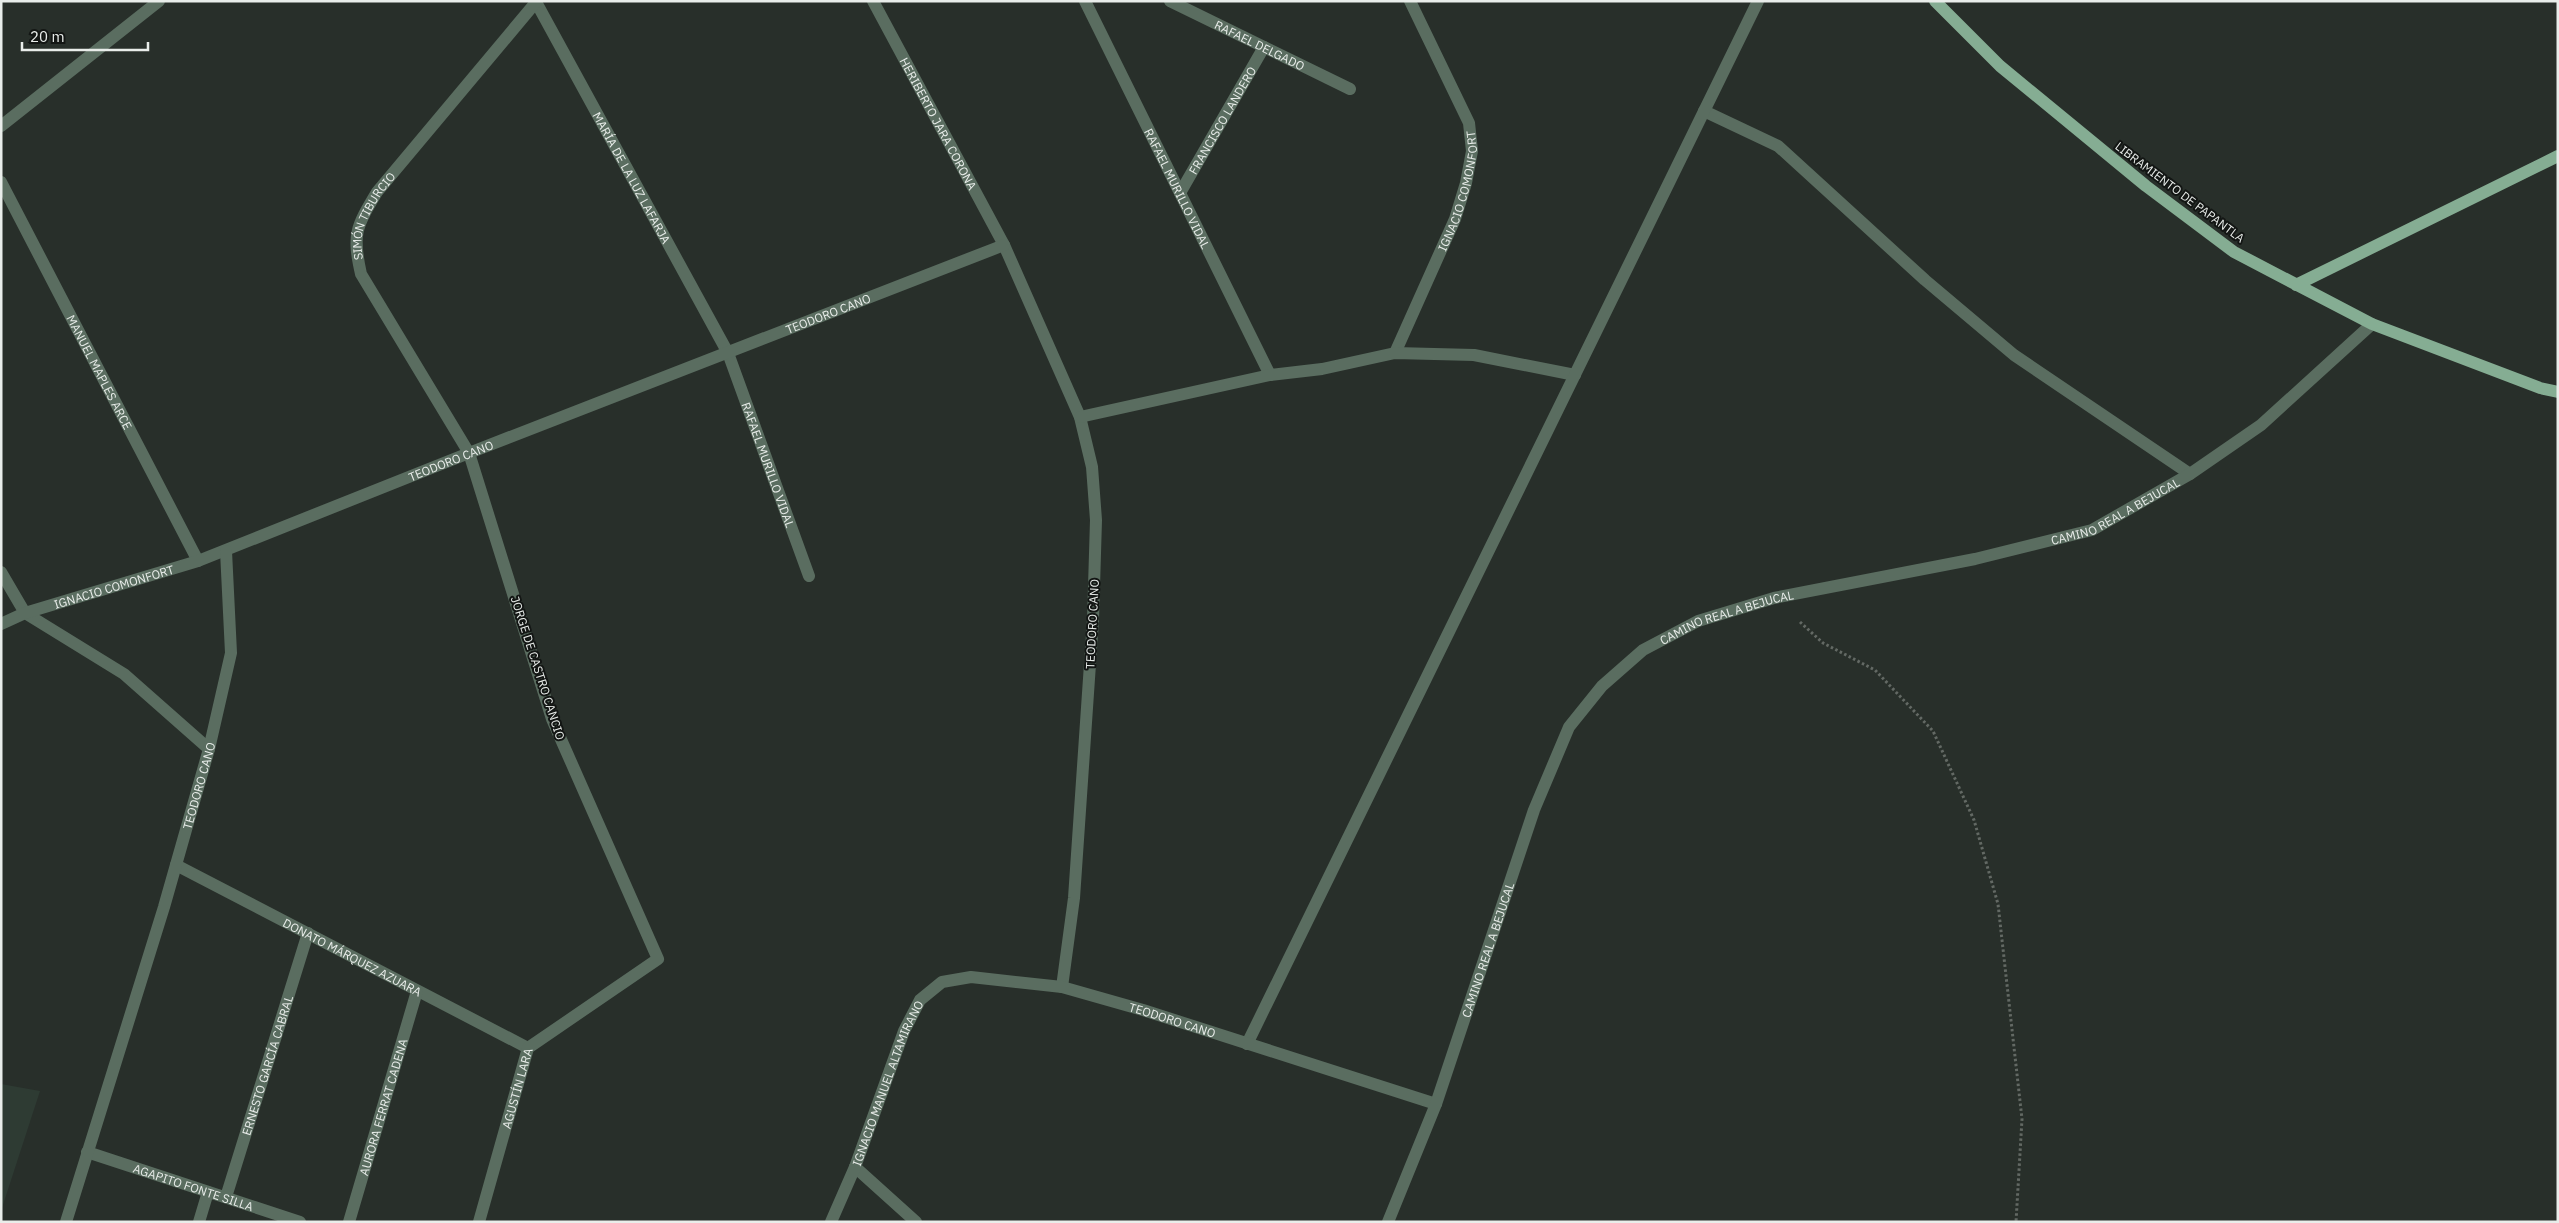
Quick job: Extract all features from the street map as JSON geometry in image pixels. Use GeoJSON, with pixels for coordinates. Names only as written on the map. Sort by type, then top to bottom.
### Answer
{"type":"FeatureCollection","features":[{"type":"Feature","properties":{"kind":"main road","name":"LIBRAMIENTO DE PAPANTLA"},"geometry":{"type":"LineString","coordinates":[[1935,1],[2000,66],[2146,186],[2234,252],[2372,324],[2540,388],[2558,392]]}},
{"type":"Feature","properties":{"kind":"main road"},"geometry":{"type":"LineString","coordinates":[[2296,285],[2558,156]]}},
{"type":"Feature","properties":{"kind":"street"},"geometry":{"type":"LineString","coordinates":[[1,126],[158,1]]}},
{"type":"Feature","properties":{"kind":"street","name":"HERIBERTO JARA CORONA"},"geometry":{"type":"LineString","coordinates":[[873,1],[1004,245]]}},
{"type":"Feature","properties":{"kind":"street","name":"RAFAEL MURILLO VIDAL"},"geometry":{"type":"LineString","coordinates":[[1085,1],[1270,375]]}},
{"type":"Feature","properties":{"kind":"street","name":"RAFAEL DELGADO"},"geometry":{"type":"LineString","coordinates":[[1170,1],[1350,89]]}},
{"type":"Feature","properties":{"kind":"street","name":"IGNACIO COMONFORT"},"geometry":{"type":"LineString","coordinates":[[1395,353],[1455,219],[1466,183],[1472,151],[1469,123],[1410,1]]}},
{"type":"Feature","properties":{"kind":"street"},"geometry":{"type":"LineString","coordinates":[[1247,1044],[1758,1]]}},
{"type":"Feature","properties":{"kind":"street","name":"MARÍA DE LA LUZ LAFARJA"},"geometry":{"type":"LineString","coordinates":[[537,2],[728,353]]}},
{"type":"Feature","properties":{"kind":"street","name":"SIMÓN TIBURCIO"},"geometry":{"type":"LineString","coordinates":[[469,453],[361,274],[356,251],[356,235],[359,222],[377,192],[537,2]]}},
{"type":"Feature","properties":{"kind":"street","name":"FRANCISCO LANDERO"},"geometry":{"type":"LineString","coordinates":[[1180,193],[1264,47]]}},
{"type":"Feature","properties":{"kind":"street"},"geometry":{"type":"LineString","coordinates":[[1704,110],[1778,146],[1925,280],[2014,355],[2190,474]]}},
{"type":"Feature","properties":{"kind":"street","name":"MANUEL MAPLES ARCE"},"geometry":{"type":"LineString","coordinates":[[1,182],[198,561]]}},
{"type":"Feature","properties":{"kind":"street","name":"TEODORO CANO"},"geometry":{"type":"LineString","coordinates":[[66,1222],[176,865],[209,749],[231,653],[226,551],[469,453],[1004,245],[1080,417],[1092,467],[1096,520],[1094,600],[1074,898],[1062,987],[1142,1010],[1436,1104]]}},
{"type":"Feature","properties":{"kind":"street","name":"CAMINO REAL A BEJUCAL"},"geometry":{"type":"LineString","coordinates":[[1388,1222],[1436,1104],[1534,810],[1569,727],[1602,686],[1643,650],[1698,621],[1774,598],[1975,559],[2092,530],[2190,474],[2261,425],[2372,324]]}},
{"type":"Feature","properties":{"kind":"street","name":"RAFAEL MURILLO VIDAL"},"geometry":{"type":"LineString","coordinates":[[728,353],[809,576]]}},
{"type":"Feature","properties":{"kind":"street"},"geometry":{"type":"LineString","coordinates":[[1080,417],[1270,375],[1322,369],[1395,353],[1474,355],[1575,374]]}},
{"type":"Feature","properties":{"kind":"street","name":"JORGE DE CASTRO CANCIO"},"geometry":{"type":"LineString","coordinates":[[469,453],[552,719],[658,959]]}},
{"type":"Feature","properties":{"kind":"street","name":"IGNACIO COMONFORT"},"geometry":{"type":"LineString","coordinates":[[1,624],[25,613],[226,551]]}},
{"type":"Feature","properties":{"kind":"street"},"geometry":{"type":"LineString","coordinates":[[1,572],[25,613],[124,674],[209,749]]}},
{"type":"Feature","properties":{"kind":"street","name":"DONATO MÁRQUEZ AZUARA"},"geometry":{"type":"LineString","coordinates":[[176,865],[528,1048]]}},
{"type":"Feature","properties":{"kind":"street","name":"ERNESTO GARCÍA CABRAL"},"geometry":{"type":"LineString","coordinates":[[226,1197],[308,933]]}},
{"type":"Feature","properties":{"kind":"street","name":"AGUSTÍN LARA"},"geometry":{"type":"LineString","coordinates":[[479,1222],[528,1048],[658,959]]}},
{"type":"Feature","properties":{"kind":"street","name":"IGNACIO MANUEL ALTAMIRANO"},"geometry":{"type":"LineString","coordinates":[[831,1222],[855,1167],[904,1031],[920,1000],[942,982],[970,977],[1062,987]]}},
{"type":"Feature","properties":{"kind":"street","name":"AURORA FERRAT CADENA"},"geometry":{"type":"LineString","coordinates":[[349,1222],[417,991]]}},
{"type":"Feature","properties":{"kind":"street","name":"AGAPITO FONTE SILLA"},"geometry":{"type":"LineString","coordinates":[[87,1152],[300,1222]]}},
{"type":"Feature","properties":{"kind":"street"},"geometry":{"type":"LineString","coordinates":[[855,1167],[916,1222]]}},
{"type":"Feature","properties":{"kind":"street"},"geometry":{"type":"LineString","coordinates":[[199,1222],[208,1192]]}},
{"type":"Feature","properties":{"kind":"path"},"geometry":{"type":"LineString","coordinates":[[1774,598],[1823,643],[1875,670],[1933,731],[1974,820],[1998,904],[2022,1119],[2016,1222]]}},
{"type":"Feature","properties":{"kind":"shaded area"},"geometry":{"type":"Polygon","coordinates":[[[1,1084],[40,1091],[1,1211],[1,1084]]]}}]}
